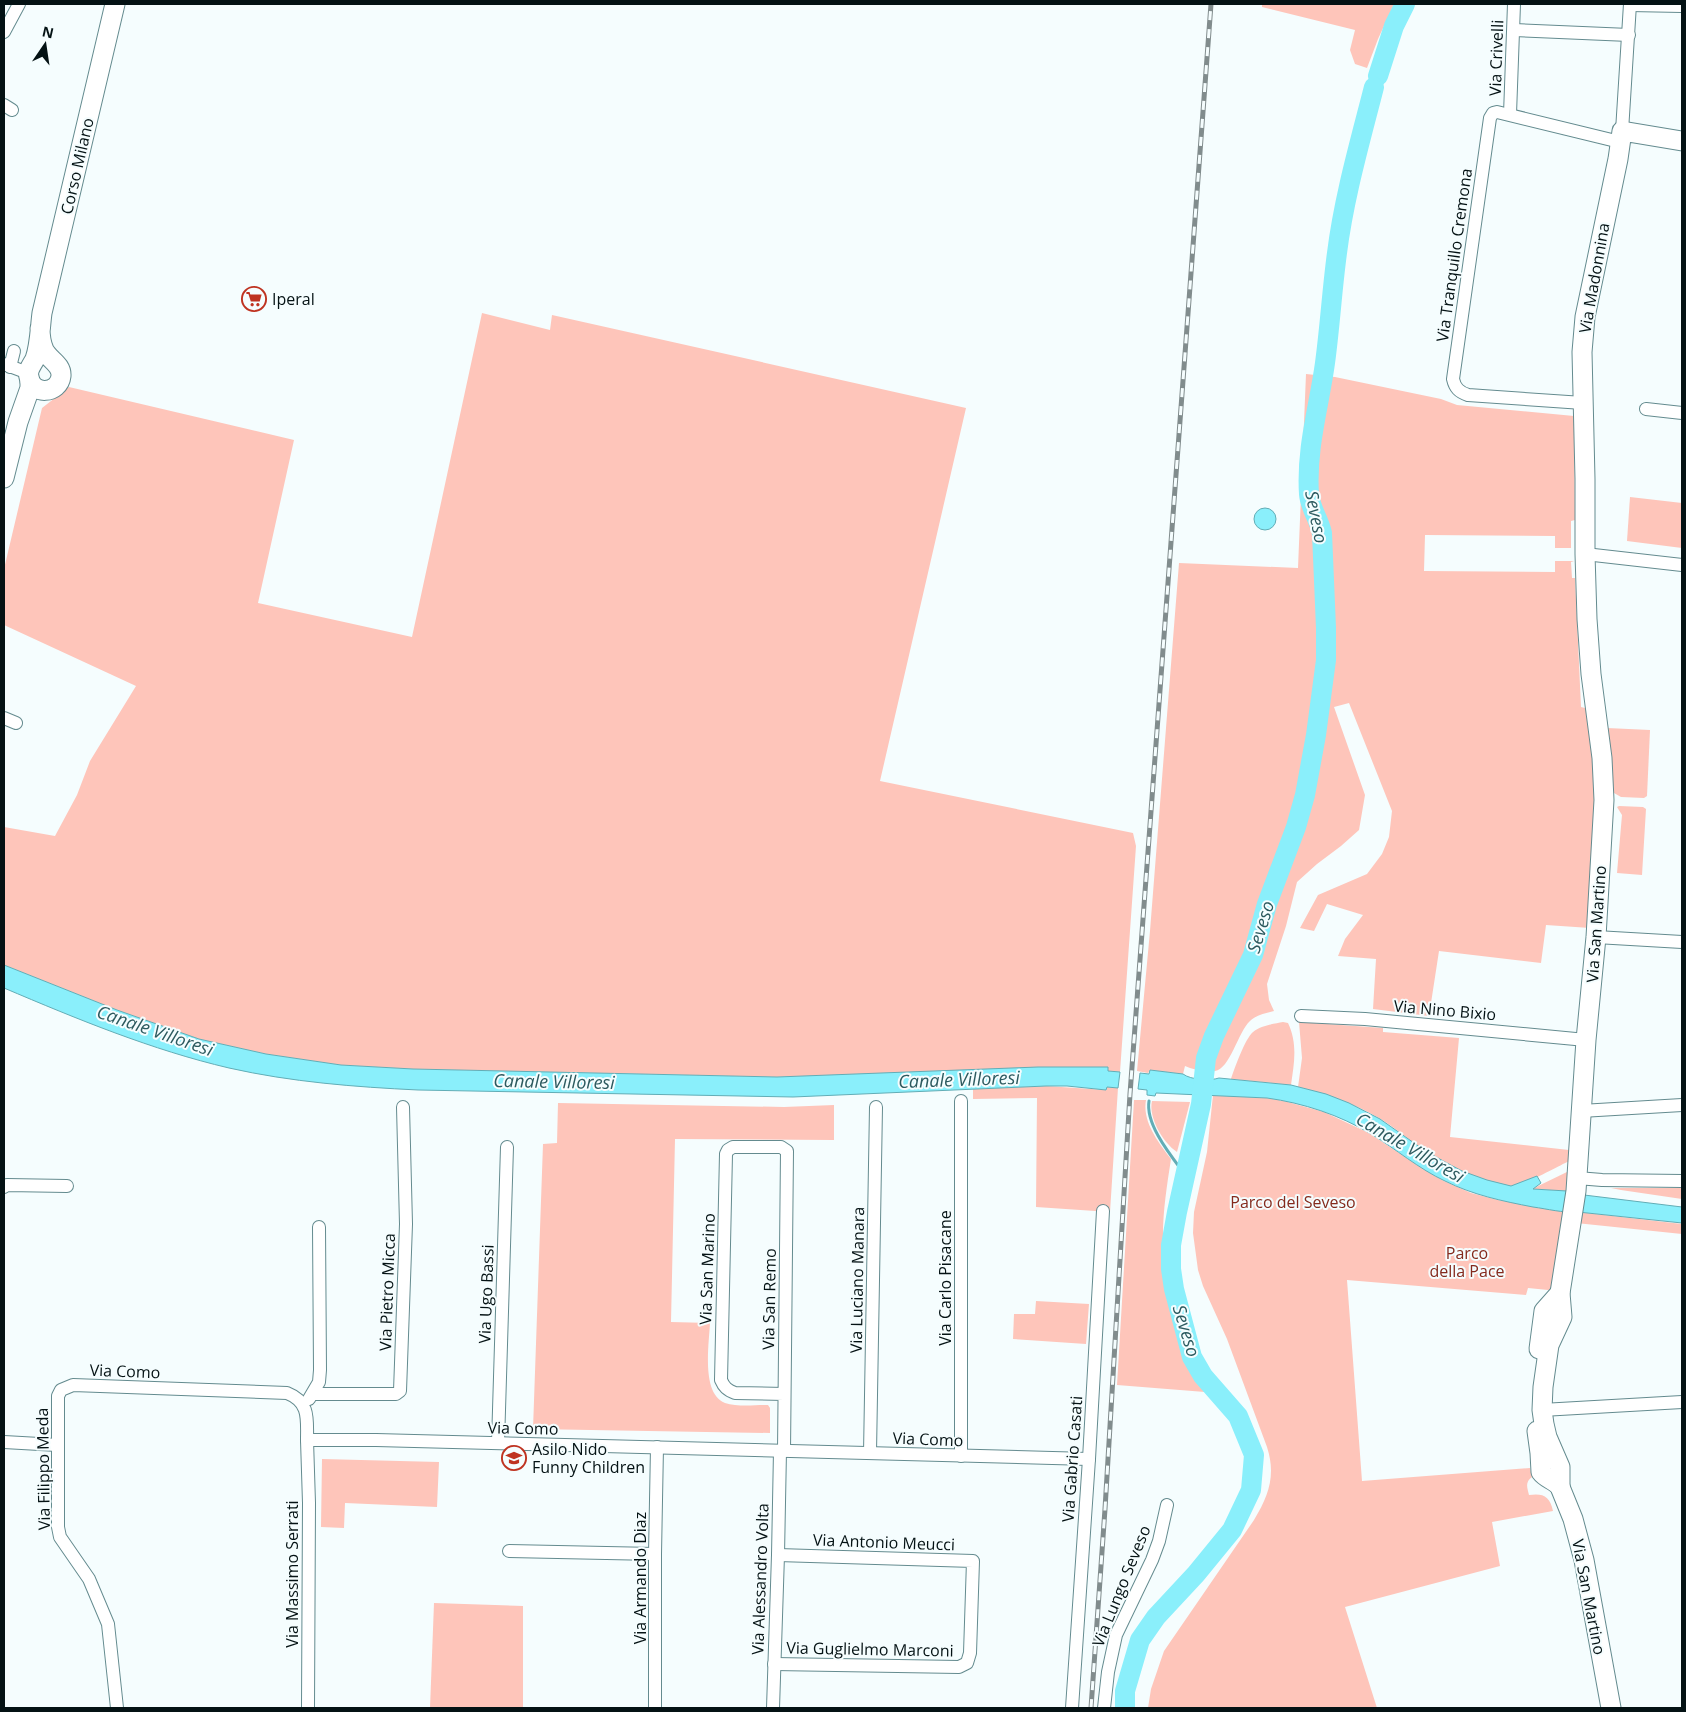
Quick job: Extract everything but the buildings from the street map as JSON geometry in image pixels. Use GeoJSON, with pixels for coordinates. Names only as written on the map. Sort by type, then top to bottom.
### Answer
{"type":"FeatureCollection","features":[{"type":"Feature","properties":{"kind":"street"},"geometry":{"type":"LineString","coordinates":[[4,32],[19,4]]}},
{"type":"Feature","properties":{"kind":"street","name":"Corso Milano"},"geometry":{"type":"LineString","coordinates":[[4,478],[18,422],[33,377],[40,328],[115,4]]}},
{"type":"Feature","properties":{"kind":"street","name":"Via Crivelli"},"geometry":{"type":"LineString","coordinates":[[1510,114],[1514,4]]}},
{"type":"Feature","properties":{"kind":"street"},"geometry":{"type":"LineString","coordinates":[[1630,4],[1682,6]]}},
{"type":"Feature","properties":{"kind":"street","name":"Via Madonnina"},"geometry":{"type":"LineString","coordinates":[[1585,554],[1582,352],[1585,317],[1621,136],[1630,4]]}},
{"type":"Feature","properties":{"kind":"street"},"geometry":{"type":"LineString","coordinates":[[1514,30],[1629,35]]}},
{"type":"Feature","properties":{"kind":"street","name":"Via Tranquillo Cremona"},"geometry":{"type":"LineString","coordinates":[[1510,114],[1497,112],[1493,113],[1490,118],[1453,379],[1454,385],[1458,390],[1468,395],[1583,404]]}},
{"type":"Feature","properties":{"kind":"street"},"geometry":{"type":"LineString","coordinates":[[1510,114],[1621,136],[1682,142]]}},
{"type":"Feature","properties":{"kind":"street","name":"Corso Milano"},"geometry":{"type":"LineString","coordinates":[[40,328],[42,344],[47,355],[52,360]]}},
{"type":"Feature","properties":{"kind":"street"},"geometry":{"type":"LineString","coordinates":[[14,351],[7,365],[33,377],[52,389],[59,382],[60,372],[56,363],[52,360],[42,359],[33,377]]}},
{"type":"Feature","properties":{"kind":"street"},"geometry":{"type":"LineString","coordinates":[[1646,409],[1682,413]]}},
{"type":"Feature","properties":{"kind":"street"},"geometry":{"type":"LineString","coordinates":[[1585,554],[1682,565]]}},
{"type":"Feature","properties":{"kind":"street","name":"Via San Martino"},"geometry":{"type":"LineString","coordinates":[[1560,1487],[1560,1467],[1547,1437],[1542,1410],[1547,1357],[1551,1339],[1562,1317],[1560,1293],[1577,1184],[1586,1040],[1596,936],[1604,800],[1604,779],[1592,674],[1585,554]]}},
{"type":"Feature","properties":{"kind":"street"},"geometry":{"type":"LineString","coordinates":[[4,718],[16,723]]}},
{"type":"Feature","properties":{"kind":"street"},"geometry":{"type":"LineString","coordinates":[[1596,936],[1682,942]]}},
{"type":"Feature","properties":{"kind":"street","name":"Via Nino Bixio"},"geometry":{"type":"LineString","coordinates":[[1301,1016],[1365,1019],[1586,1040]]}},
{"type":"Feature","properties":{"kind":"street","name":"Via Carlo Pisacane"},"geometry":{"type":"LineString","coordinates":[[961,1101],[961,1456]]}},
{"type":"Feature","properties":{"kind":"street"},"geometry":{"type":"LineString","coordinates":[[1582,1111],[1682,1105]]}},
{"type":"Feature","properties":{"kind":"street","name":"Via Pietro Micca"},"geometry":{"type":"LineString","coordinates":[[313,1394],[396,1394],[400,1391],[406,1224],[403,1107]]}},
{"type":"Feature","properties":{"kind":"street","name":"Via Luciano Manara"},"geometry":{"type":"LineString","coordinates":[[870,1453],[876,1107]]}},
{"type":"Feature","properties":{"kind":"street","name":"Via Ugo Bassi"},"geometry":{"type":"LineString","coordinates":[[498,1443],[507,1146]]}},
{"type":"Feature","properties":{"kind":"street","name":"Via San Marino"},"geometry":{"type":"LineString","coordinates":[[784,1394],[743,1394],[728,1390],[723,1386],[720,1371],[726,1154],[733,1147],[781,1147],[786,1149]]}},
{"type":"Feature","properties":{"kind":"street","name":"Via San Remo"},"geometry":{"type":"LineString","coordinates":[[782,1451],[788,1154],[786,1149]]}},
{"type":"Feature","properties":{"kind":"street"},"geometry":{"type":"LineString","coordinates":[[1577,1184],[1602,1180],[1682,1181]]}},
{"type":"Feature","properties":{"kind":"street"},"geometry":{"type":"LineString","coordinates":[[4,1187],[68,1186]]}},
{"type":"Feature","properties":{"kind":"street","name":"Via Gabrio Casati"},"geometry":{"type":"LineString","coordinates":[[1072,1708],[1103,1211]]}},
{"type":"Feature","properties":{"kind":"street"},"geometry":{"type":"LineString","coordinates":[[307,1440],[304,1404],[313,1394],[320,1370],[319,1227]]}},
{"type":"Feature","properties":{"kind":"street","name":"Via San Martino"},"geometry":{"type":"LineString","coordinates":[[1560,1293],[1544,1311],[1536,1372],[1534,1405],[1541,1472],[1560,1487],[1573,1519],[1584,1560],[1611,1708]]}},
{"type":"Feature","properties":{"kind":"street","name":"Via Como"},"geometry":{"type":"LineString","coordinates":[[58,1396],[61,1390],[73,1385],[261,1391],[288,1393],[298,1398],[304,1404]]}},
{"type":"Feature","properties":{"kind":"street","name":"Via Filippo Meda"},"geometry":{"type":"LineString","coordinates":[[58,1396],[58,1532],[92,1587],[108,1624],[117,1708]]}},
{"type":"Feature","properties":{"kind":"street"},"geometry":{"type":"LineString","coordinates":[[1542,1410],[1682,1402]]}},
{"type":"Feature","properties":{"kind":"street","name":"Via Como"},"geometry":{"type":"LineString","coordinates":[[307,1440],[378,1440],[1089,1459]]}},
{"type":"Feature","properties":{"kind":"street","name":"Via Massimo Serrati"},"geometry":{"type":"LineString","coordinates":[[307,1440],[309,1503],[308,1708]]}},
{"type":"Feature","properties":{"kind":"street"},"geometry":{"type":"LineString","coordinates":[[4,1442],[57,1445]]}},
{"type":"Feature","properties":{"kind":"street","name":"Via Armando Diaz"},"geometry":{"type":"LineString","coordinates":[[655,1708],[657,1447]]}},
{"type":"Feature","properties":{"kind":"street","name":"Via Alessandro Volta"},"geometry":{"type":"LineString","coordinates":[[773,1708],[782,1451]]}},
{"type":"Feature","properties":{"kind":"street","name":"Via Lungo Seveso"},"geometry":{"type":"LineString","coordinates":[[1104,1708],[1109,1666],[1116,1635],[1152,1560],[1159,1542],[1167,1505]]}},
{"type":"Feature","properties":{"kind":"street"},"geometry":{"type":"LineString","coordinates":[[509,1551],[655,1554]]}},
{"type":"Feature","properties":{"kind":"street","name":"Via Antonio Meucci"},"geometry":{"type":"LineString","coordinates":[[778,1555],[973,1561],[970,1653],[965,1665]]}},
{"type":"Feature","properties":{"kind":"street","name":"Via Guglielmo Marconi"},"geometry":{"type":"LineString","coordinates":[[774,1664],[960,1667],[965,1665]]}},
{"type":"Feature","properties":{"kind":"green space"},"geometry":{"type":"Polygon","coordinates":[[[1262,4],[1394,4],[1367,68],[1355,64],[1350,50],[1355,30],[1262,7],[1262,4]]]}},
{"type":"Feature","properties":{"kind":"green space"},"geometry":{"type":"Polygon","coordinates":[[[482,313],[550,330],[552,315],[966,408],[880,781],[1133,833],[1136,846],[1120,1072],[1108,1071],[1108,1067],[777,1077],[413,1069],[341,1065],[266,1054],[199,1039],[117,1010],[4,965],[4,827],[55,836],[77,795],[90,761],[136,686],[4,625],[4,569],[42,408],[69,387],[294,440],[258,603],[412,637],[482,313]]]}},
{"type":"Feature","properties":{"kind":"green space"},"geometry":{"type":"Polygon","coordinates":[[[1306,374],[1335,377],[1441,399],[1457,405],[1574,416],[1575,520],[1571,521],[1571,548],[1555,548],[1555,536],[1425,535],[1424,571],[1555,572],[1555,561],[1574,561],[1571,562],[1572,578],[1575,578],[1581,707],[1589,709],[1596,787],[1590,928],[1546,925],[1541,963],[1439,951],[1429,1016],[1373,1009],[1376,959],[1338,956],[1345,939],[1363,915],[1327,904],[1314,931],[1300,928],[1318,895],[1367,874],[1382,854],[1389,837],[1392,811],[1349,703],[1334,707],[1365,795],[1359,830],[1297,882],[1286,926],[1267,984],[1269,1000],[1274,1011],[1258,1016],[1250,1021],[1230,1057],[1220,1069],[1211,1071],[1185,1066],[1183,1074],[1150,1070],[1148,1073],[1137,1071],[1179,563],[1298,568],[1306,374]]]}},
{"type":"Feature","properties":{"kind":"green space"},"geometry":{"type":"Polygon","coordinates":[[[1630,497],[1682,503],[1682,548],[1627,541],[1630,497]]]}},
{"type":"Feature","properties":{"kind":"green space"},"geometry":{"type":"Polygon","coordinates":[[[1607,728],[1650,730],[1647,796],[1644,798],[1621,797],[1614,793],[1607,728]]]}},
{"type":"Feature","properties":{"kind":"green space"},"geometry":{"type":"Polygon","coordinates":[[[1617,807],[1643,807],[1646,809],[1642,875],[1617,873],[1622,815],[1617,807]]]}},
{"type":"Feature","properties":{"kind":"green space"},"geometry":{"type":"Polygon","coordinates":[[[1283,1022],[1288,1023],[1294,1046],[1291,1085],[1231,1079],[1244,1047],[1253,1032],[1264,1026],[1283,1022]]]}},
{"type":"Feature","properties":{"kind":"green space"},"geometry":{"type":"Polygon","coordinates":[[[1299,1022],[1383,1028],[1383,1032],[1459,1038],[1450,1137],[1569,1150],[1569,1161],[1530,1180],[1510,1186],[1488,1181],[1453,1167],[1369,1113],[1340,1100],[1298,1087],[1302,1058],[1299,1022]]]}},
{"type":"Feature","properties":{"kind":"green space"},"geometry":{"type":"Polygon","coordinates":[[[1046,1086],[1106,1090],[1107,1087],[1118,1088],[1110,1212],[1036,1207],[1037,1098],[973,1099],[973,1089],[1046,1086]]]}},
{"type":"Feature","properties":{"kind":"green space","name":"Parco del Seveso"},"geometry":{"type":"Polygon","coordinates":[[[1213,1095],[1267,1098],[1324,1112],[1369,1133],[1423,1169],[1471,1193],[1498,1200],[1565,1212],[1552,1289],[1528,1288],[1526,1295],[1347,1280],[1362,1481],[1530,1468],[1532,1477],[1527,1483],[1529,1495],[1542,1495],[1548,1499],[1553,1511],[1492,1522],[1500,1566],[1345,1607],[1377,1708],[1148,1708],[1151,1689],[1164,1651],[1254,1520],[1264,1502],[1271,1476],[1270,1457],[1267,1447],[1227,1339],[1203,1286],[1198,1270],[1193,1233],[1194,1212],[1207,1152],[1213,1095]]]}},
{"type":"Feature","properties":{"kind":"green space"},"geometry":{"type":"Polygon","coordinates":[[[1134,1100],[1146,1100],[1145,1108],[1149,1124],[1171,1159],[1163,1226],[1164,1267],[1173,1316],[1192,1369],[1205,1392],[1117,1385],[1134,1100]]]}},
{"type":"Feature","properties":{"kind":"green space"},"geometry":{"type":"Polygon","coordinates":[[[1152,1101],[1190,1102],[1177,1152],[1162,1136],[1154,1122],[1151,1107],[1152,1101]]]}},
{"type":"Feature","properties":{"kind":"green space"},"geometry":{"type":"Polygon","coordinates":[[[558,1103],[784,1107],[834,1105],[834,1140],[675,1139],[671,1322],[710,1323],[708,1368],[712,1390],[717,1398],[725,1403],[768,1405],[770,1408],[770,1433],[533,1429],[543,1144],[557,1143],[558,1103]]]}},
{"type":"Feature","properties":{"kind":"green space"},"geometry":{"type":"Polygon","coordinates":[[[1569,1171],[1567,1191],[1532,1189],[1569,1171]]]}},
{"type":"Feature","properties":{"kind":"green space"},"geometry":{"type":"Polygon","coordinates":[[[1611,1188],[1682,1188],[1682,1199],[1621,1190],[1611,1188]]]}},
{"type":"Feature","properties":{"kind":"green space"},"geometry":{"type":"Polygon","coordinates":[[[1578,1212],[1682,1224],[1682,1234],[1576,1223],[1578,1212]]]}},
{"type":"Feature","properties":{"kind":"green space"},"geometry":{"type":"Polygon","coordinates":[[[1036,1301],[1089,1304],[1086,1344],[1013,1339],[1014,1314],[1035,1314],[1036,1301]]]}},
{"type":"Feature","properties":{"kind":"green space"},"geometry":{"type":"Polygon","coordinates":[[[322,1459],[439,1462],[437,1507],[345,1503],[344,1528],[321,1527],[322,1459]]]}},
{"type":"Feature","properties":{"kind":"green space"},"geometry":{"type":"Polygon","coordinates":[[[434,1603],[523,1606],[523,1708],[430,1708],[434,1603]]]}},
{"type":"Feature","properties":{"kind":"water"},"geometry":{"type":"Polygon","coordinates":[[[1265,508],[1273,511],[1276,519],[1273,527],[1265,530],[1257,527],[1254,519],[1257,511],[1265,508]]]}},
{"type":"Feature","properties":{"kind":"water","name":"Canale Villoresi"},"geometry":{"type":"Polygon","coordinates":[[[4,965],[117,1010],[199,1039],[266,1054],[341,1065],[413,1069],[777,1077],[1038,1067],[1108,1067],[1108,1071],[1120,1072],[1118,1088],[1107,1087],[1106,1090],[1046,1086],[793,1097],[418,1090],[347,1085],[252,1073],[200,1061],[143,1043],[4,988],[4,965]]]}},
{"type":"Feature","properties":{"kind":"water"},"geometry":{"type":"Polygon","coordinates":[[[1150,1070],[1183,1074],[1191,1078],[1219,1078],[1291,1085],[1326,1094],[1380,1119],[1424,1150],[1462,1171],[1511,1186],[1537,1176],[1541,1183],[1533,1189],[1567,1191],[1576,1194],[1682,1207],[1682,1223],[1561,1211],[1521,1205],[1488,1197],[1466,1190],[1426,1171],[1380,1140],[1347,1121],[1308,1107],[1267,1098],[1156,1093],[1155,1096],[1147,1095],[1147,1090],[1138,1089],[1140,1073],[1149,1074],[1150,1070]]]}},
{"type":"Feature","properties":{"kind":"waterway","name":"Seveso"},"geometry":{"type":"LineString","coordinates":[[1378,76],[1394,26],[1405,4]]}},
{"type":"Feature","properties":{"kind":"waterway","name":"Seveso"},"geometry":{"type":"LineString","coordinates":[[1125,1708],[1125,1691],[1140,1640],[1156,1617],[1196,1574],[1232,1530],[1251,1490],[1254,1455],[1238,1416],[1203,1376],[1192,1357],[1174,1289],[1171,1269],[1171,1245],[1201,1104],[1206,1058],[1214,1036],[1253,955],[1267,904],[1296,827],[1305,795],[1316,735],[1326,660],[1326,628],[1322,533],[1309,494],[1309,460],[1325,363],[1340,232],[1374,87]]}},
{"type":"Feature","properties":{"kind":"waterway"},"geometry":{"type":"LineString","coordinates":[[1149,1101],[1151,1120],[1155,1130],[1186,1176]]}},
{"type":"Feature","properties":{"kind":"railway"},"geometry":{"type":"LineString","coordinates":[[1091,1708],[1130,1094],[1211,4]]}},
{"type":"Feature","properties":{"kind":"place","name":"Iperal"},"geometry":{"type":"Point","coordinates":[254,299]}},
{"type":"Feature","properties":{"kind":"place","name":"Asilo Nido Funny Children"},"geometry":{"type":"Point","coordinates":[514,1458]}},
{"type":"Feature","properties":{"kind":"park label","name":"Parco della Pace"},"geometry":{"type":"Point","coordinates":[1467,1262]}}]}
